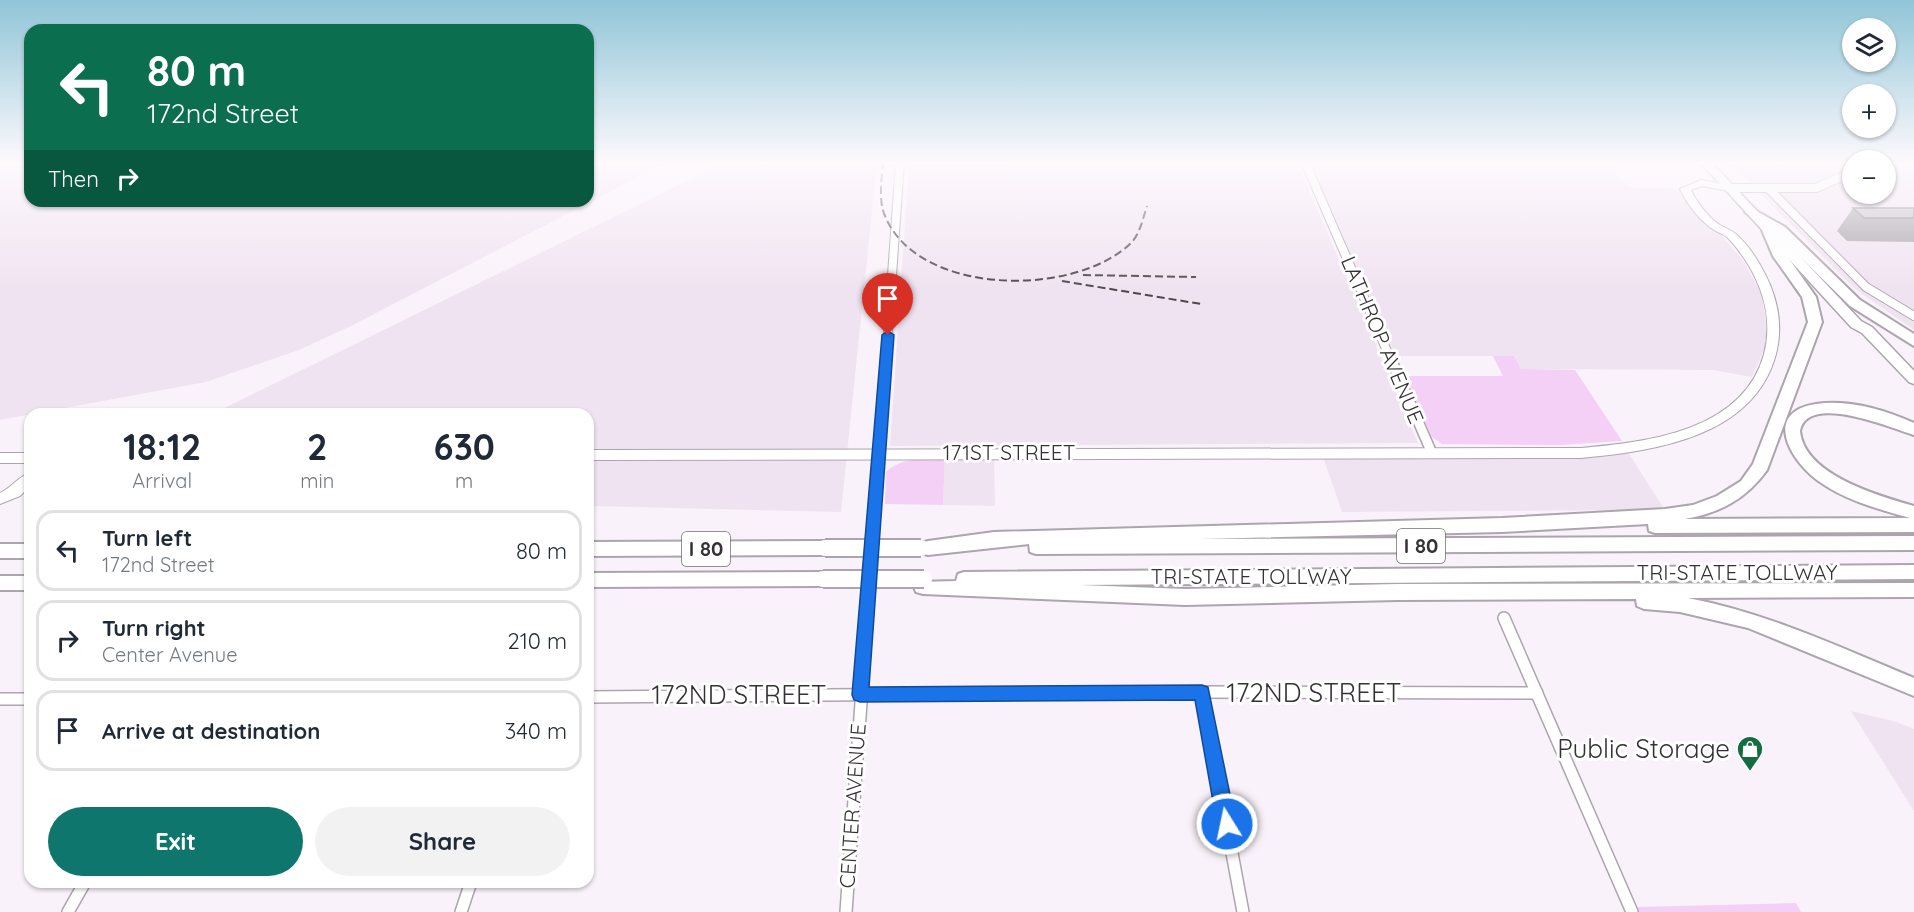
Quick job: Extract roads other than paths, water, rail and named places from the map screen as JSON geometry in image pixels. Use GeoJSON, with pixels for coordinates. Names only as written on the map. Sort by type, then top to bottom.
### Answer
{"type":"FeatureCollection","features":[{"type":"Feature","properties":{"kind":"highway"},"geometry":{"type":"LineString","coordinates":[[1751,212],[1780,230],[1855,303],[1914,341]]}},
{"type":"Feature","properties":{"kind":"highway"},"geometry":{"type":"LineString","coordinates":[[925,548],[994,539],[1058,536],[1502,525],[1684,513],[1723,501],[1753,479],[1764,458],[1815,322],[1809,297],[1780,256],[1769,230]]}},
{"type":"Feature","properties":{"kind":"highway"},"geometry":{"type":"LineString","coordinates":[[1914,429],[1874,414],[1830,409],[1802,415],[1795,422],[1792,431],[1799,451],[1826,477],[1869,498],[1914,513]]}},
{"type":"Feature","properties":{"kind":"highway"},"geometry":{"type":"LineString","coordinates":[[1502,525],[1518,528],[1914,525]]}},
{"type":"Feature","properties":{"kind":"highway","name":"TRI-STATE TOLLWAY"},"geometry":{"type":"LineString","coordinates":[[594,549],[1914,543]]}},
{"type":"Feature","properties":{"kind":"highway"},"geometry":{"type":"LineString","coordinates":[[0,551],[24,551]]}},
{"type":"Feature","properties":{"kind":"highway","name":"TRI-STATE TOLLWAY"},"geometry":{"type":"LineString","coordinates":[[923,583],[1914,572]]}},
{"type":"Feature","properties":{"kind":"highway","name":"I 80"},"geometry":{"type":"LineString","coordinates":[[594,580],[828,579],[923,583]]}},
{"type":"Feature","properties":{"kind":"highway"},"geometry":{"type":"LineString","coordinates":[[0,583],[24,583]]}},
{"type":"Feature","properties":{"kind":"highway"},"geometry":{"type":"LineString","coordinates":[[923,583],[1098,596],[1914,590]]}},
{"type":"Feature","properties":{"kind":"highway"},"geometry":{"type":"LineString","coordinates":[[1382,594],[1647,601],[1696,607],[1769,627],[1914,687]]}},
{"type":"Feature","properties":{"kind":"main road"},"geometry":{"type":"LineString","coordinates":[[1744,205],[1856,324],[1868,330],[1914,379]]}},
{"type":"Feature","properties":{"kind":"main road"},"geometry":{"type":"LineString","coordinates":[[1856,324],[1858,331],[1914,390]]}},
{"type":"Feature","properties":{"kind":"street","name":"CENTER AVENUE"},"geometry":{"type":"LineString","coordinates":[[846,912],[897,205]]}},
{"type":"Feature","properties":{"kind":"street","name":"LATHROP AVENUE"},"geometry":{"type":"LineString","coordinates":[[1324,205],[1431,451]]}},
{"type":"Feature","properties":{"kind":"street"},"geometry":{"type":"LineString","coordinates":[[1698,205],[1717,228],[1727,232]]}},
{"type":"Feature","properties":{"kind":"street"},"geometry":{"type":"LineString","coordinates":[[1706,205],[1728,229],[1727,232]]}},
{"type":"Feature","properties":{"kind":"street"},"geometry":{"type":"LineString","coordinates":[[1784,205],[1866,287],[1914,316]]}},
{"type":"Feature","properties":{"kind":"street","name":"171ST STREET"},"geometry":{"type":"LineString","coordinates":[[594,455],[1431,451],[1581,453],[1617,450],[1667,440],[1730,414],[1754,392],[1771,365],[1774,319],[1765,284],[1751,260],[1727,232]]}},
{"type":"Feature","properties":{"kind":"street"},"geometry":{"type":"LineString","coordinates":[[0,458],[24,458]]}},
{"type":"Feature","properties":{"kind":"street"},"geometry":{"type":"LineString","coordinates":[[0,499],[15,492],[24,484]]}},
{"type":"Feature","properties":{"kind":"street"},"geometry":{"type":"LineString","coordinates":[[1504,618],[1632,912]]}},
{"type":"Feature","properties":{"kind":"street"},"geometry":{"type":"LineString","coordinates":[[1202,692],[1243,912]]}},
{"type":"Feature","properties":{"kind":"street","name":"172ND STREET"},"geometry":{"type":"LineString","coordinates":[[594,697],[1202,692],[1537,693]]}},
{"type":"Feature","properties":{"kind":"street"},"geometry":{"type":"LineString","coordinates":[[0,699],[24,699]]}},
{"type":"Feature","properties":{"kind":"street"},"geometry":{"type":"LineString","coordinates":[[68,912],[82,888]]}},
{"type":"Feature","properties":{"kind":"street"},"geometry":{"type":"LineString","coordinates":[[461,912],[469,888]]}},
{"type":"Feature","properties":{"kind":"railway"},"geometry":{"type":"LineString","coordinates":[[882,205],[885,216],[903,242],[929,262],[962,274],[999,280],[1037,280],[1073,273],[1105,261],[1131,243],[1139,231],[1147,206]]}},
{"type":"Feature","properties":{"kind":"railway"},"geometry":{"type":"LineString","coordinates":[[1083,275],[1196,277]]}},
{"type":"Feature","properties":{"kind":"railway"},"geometry":{"type":"LineString","coordinates":[[1062,281],[1201,304]]}},
{"type":"Feature","properties":{"kind":"place","name":"Public Storage"},"geometry":{"type":"Point","coordinates":[1750,772]}}]}
